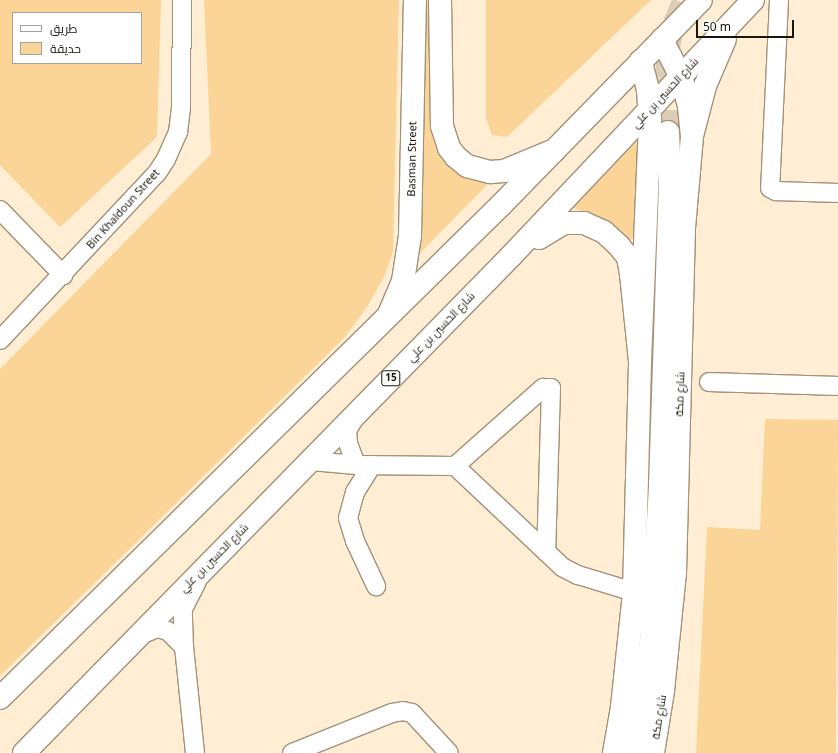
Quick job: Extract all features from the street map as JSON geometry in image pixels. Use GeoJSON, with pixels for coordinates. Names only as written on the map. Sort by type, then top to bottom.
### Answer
{"type":"FeatureCollection","features":[{"type":"Feature","properties":{"kind":"main road","name":"Basman Street"},"geometry":{"type":"LineString","coordinates":[[390,314],[403,282],[410,236],[415,0]]}},
{"type":"Feature","properties":{"kind":"main road"},"geometry":{"type":"LineString","coordinates":[[440,0],[442,126],[450,148],[456,157],[477,170],[497,172],[519,166],[555,150]]}},
{"type":"Feature","properties":{"kind":"main road"},"geometry":{"type":"LineString","coordinates":[[0,698],[555,150],[701,0]]}},
{"type":"Feature","properties":{"kind":"main road","name":"شارع الحسين بن علي"},"geometry":{"type":"LineString","coordinates":[[24,753],[511,256],[753,0]]}},
{"type":"Feature","properties":{"kind":"main road"},"geometry":{"type":"LineString","coordinates":[[692,136],[712,68],[737,17]]}},
{"type":"Feature","properties":{"kind":"main road","name":"شارع مكة"},"geometry":{"type":"LineString","coordinates":[[653,753],[663,691],[675,573],[684,228],[692,136],[688,106],[681,77],[662,40]]}},
{"type":"Feature","properties":{"kind":"main road"},"geometry":{"type":"LineString","coordinates":[[614,753],[622,707],[634,592],[640,361],[650,110],[641,61]]}},
{"type":"Feature","properties":{"kind":"main road"},"geometry":{"type":"LineString","coordinates":[[634,753],[651,642],[660,485],[670,181],[668,132]]}},
{"type":"Feature","properties":{"kind":"main road"},"geometry":{"type":"LineString","coordinates":[[511,256],[564,223],[584,223],[610,236],[628,257],[640,361]]}},
{"type":"Feature","properties":{"kind":"street","name":"Bin Khaldoun Street"},"geometry":{"type":"LineString","coordinates":[[0,340],[63,275],[157,173],[173,146],[181,108],[182,0]]}},
{"type":"Feature","properties":{"kind":"street"},"geometry":{"type":"LineString","coordinates":[[780,0],[770,188],[776,191],[838,193]]}},
{"type":"Feature","properties":{"kind":"street"},"geometry":{"type":"LineString","coordinates":[[0,210],[63,275]]}},
{"type":"Feature","properties":{"kind":"street"},"geometry":{"type":"LineString","coordinates":[[709,382],[838,386]]}},
{"type":"Feature","properties":{"kind":"street"},"geometry":{"type":"LineString","coordinates":[[311,461],[364,465],[455,466],[543,388],[551,388],[546,552]]}},
{"type":"Feature","properties":{"kind":"street"},"geometry":{"type":"LineString","coordinates":[[358,412],[347,431],[348,443],[364,465]]}},
{"type":"Feature","properties":{"kind":"street"},"geometry":{"type":"LineString","coordinates":[[364,465],[348,518],[355,540],[376,586]]}},
{"type":"Feature","properties":{"kind":"street"},"geometry":{"type":"LineString","coordinates":[[455,466],[562,566],[578,575],[634,592]]}},
{"type":"Feature","properties":{"kind":"street"},"geometry":{"type":"LineString","coordinates":[[195,753],[184,647],[183,609],[204,569]]}},
{"type":"Feature","properties":{"kind":"street"},"geometry":{"type":"LineString","coordinates":[[137,636],[158,628],[168,632],[184,647]]}},
{"type":"Feature","properties":{"kind":"street"},"geometry":{"type":"LineString","coordinates":[[292,753],[392,713],[403,711],[412,713],[449,753]]}},
{"type":"Feature","properties":{"kind":"green space"},"geometry":{"type":"Polygon","coordinates":[[[0,0],[161,0],[157,137],[60,227],[0,165],[0,0]]]}},
{"type":"Feature","properties":{"kind":"green space"},"geometry":{"type":"Polygon","coordinates":[[[204,0],[399,0],[393,252],[384,277],[367,307],[345,337],[0,676],[0,369],[211,154],[204,0]]]}},
{"type":"Feature","properties":{"kind":"green space"},"geometry":{"type":"Polygon","coordinates":[[[423,0],[428,0],[428,17],[435,44],[433,136],[439,151],[450,167],[468,179],[488,184],[417,256],[423,0]]]}},
{"type":"Feature","properties":{"kind":"green space"},"geometry":{"type":"Polygon","coordinates":[[[486,0],[651,0],[507,137],[492,135],[486,119],[486,0]]]}},
{"type":"Feature","properties":{"kind":"green space"},"geometry":{"type":"Polygon","coordinates":[[[637,141],[639,237],[630,240],[610,224],[572,207],[637,141]]]}},
{"type":"Feature","properties":{"kind":"green space"},"geometry":{"type":"Polygon","coordinates":[[[765,419],[838,420],[836,753],[696,753],[707,527],[760,530],[765,419]]]}},
{"type":"Feature","properties":{"kind":"tunnel"},"geometry":{"type":"LineString","coordinates":[[668,132],[666,78],[668,52],[674,23],[684,0]]}}]}
